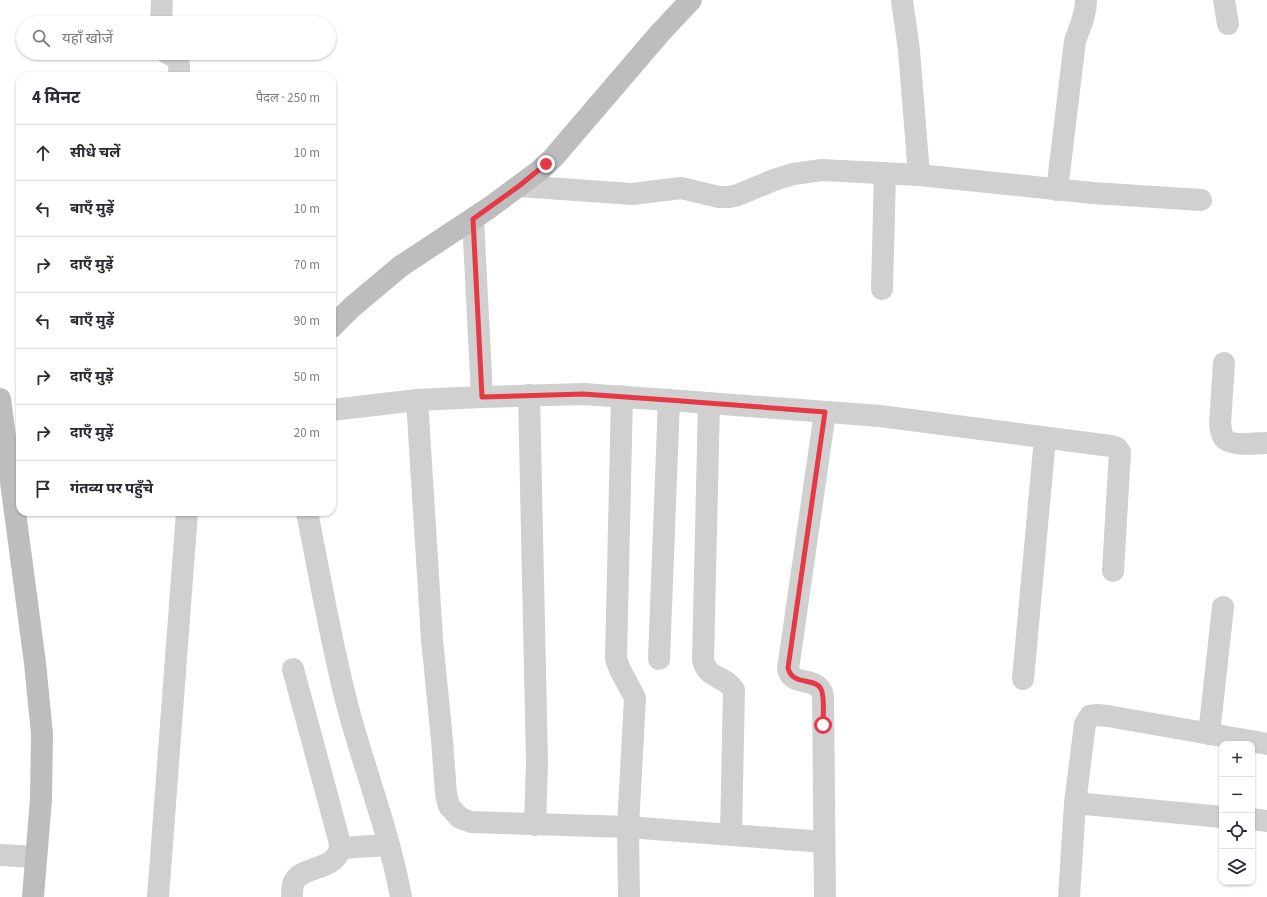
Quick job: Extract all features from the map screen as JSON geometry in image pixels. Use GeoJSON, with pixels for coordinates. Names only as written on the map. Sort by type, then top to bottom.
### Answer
{"type":"FeatureCollection","features":[{"type":"Feature","properties":{"kind":"street"},"geometry":{"type":"LineString","coordinates":[[161,16],[162,0]]}},
{"type":"Feature","properties":{"kind":"street"},"geometry":{"type":"LineString","coordinates":[[336,323],[352,307],[401,266],[473,219],[519,186],[553,158],[660,33],[691,0]]}},
{"type":"Feature","properties":{"kind":"street"},"geometry":{"type":"LineString","coordinates":[[902,0],[909,50],[919,175]]}},
{"type":"Feature","properties":{"kind":"street"},"geometry":{"type":"LineString","coordinates":[[1058,190],[1075,41],[1084,18],[1086,0]]}},
{"type":"Feature","properties":{"kind":"street"},"geometry":{"type":"LineString","coordinates":[[1224,0],[1228,24]]}},
{"type":"Feature","properties":{"kind":"street"},"geometry":{"type":"LineString","coordinates":[[177,60],[179,64],[180,72]]}},
{"type":"Feature","properties":{"kind":"street"},"geometry":{"type":"LineString","coordinates":[[519,186],[632,194],[681,188],[719,197],[729,197],[744,193],[786,176],[822,170],[919,175],[1058,190],[1201,200]]}},
{"type":"Feature","properties":{"kind":"street"},"geometry":{"type":"LineString","coordinates":[[882,289],[885,173]]}},
{"type":"Feature","properties":{"kind":"street"},"geometry":{"type":"LineString","coordinates":[[473,219],[482,397]]}},
{"type":"Feature","properties":{"kind":"street"},"geometry":{"type":"LineString","coordinates":[[1224,363],[1220,424],[1221,433],[1225,440],[1232,443],[1267,443]]}},
{"type":"Feature","properties":{"kind":"street"},"geometry":{"type":"LineString","coordinates":[[336,410],[417,400],[583,394],[880,416],[1111,446],[1117,448],[1120,452],[1113,571]]}},
{"type":"Feature","properties":{"kind":"street"},"geometry":{"type":"LineString","coordinates":[[529,395],[537,762],[535,825]]}},
{"type":"Feature","properties":{"kind":"street"},"geometry":{"type":"LineString","coordinates":[[622,396],[616,658],[618,668],[635,698],[628,827],[629,897]]}},
{"type":"Feature","properties":{"kind":"street"},"geometry":{"type":"LineString","coordinates":[[0,398],[9,450],[16,507]]}},
{"type":"Feature","properties":{"kind":"street"},"geometry":{"type":"LineString","coordinates":[[417,400],[432,639],[446,794],[449,806],[460,818],[471,822],[628,827],[824,842]]}},
{"type":"Feature","properties":{"kind":"street"},"geometry":{"type":"LineString","coordinates":[[659,659],[668,400]]}},
{"type":"Feature","properties":{"kind":"street"},"geometry":{"type":"LineString","coordinates":[[709,403],[703,660],[704,666],[708,672],[717,678],[726,681],[734,690],[731,834]]}},
{"type":"Feature","properties":{"kind":"street"},"geometry":{"type":"LineString","coordinates":[[825,412],[788,668],[789,674],[793,678],[818,686],[823,696],[825,897]]}},
{"type":"Feature","properties":{"kind":"street"},"geometry":{"type":"LineString","coordinates":[[1023,679],[1045,438]]}},
{"type":"Feature","properties":{"kind":"street"},"geometry":{"type":"LineString","coordinates":[[17,516],[42,734],[42,799],[33,897]]}},
{"type":"Feature","properties":{"kind":"street"},"geometry":{"type":"LineString","coordinates":[[158,897],[187,516]]}},
{"type":"Feature","properties":{"kind":"street"},"geometry":{"type":"LineString","coordinates":[[308,516],[337,664],[359,748],[390,845],[401,897]]}},
{"type":"Feature","properties":{"kind":"street"},"geometry":{"type":"LineString","coordinates":[[1209,734],[1223,607]]}},
{"type":"Feature","properties":{"kind":"street"},"geometry":{"type":"LineString","coordinates":[[292,897],[294,881],[302,874],[327,864],[335,858],[340,848],[293,669]]}},
{"type":"Feature","properties":{"kind":"street"},"geometry":{"type":"LineString","coordinates":[[1069,897],[1076,803],[1086,724],[1090,716],[1108,716],[1267,744]]}},
{"type":"Feature","properties":{"kind":"street"},"geometry":{"type":"LineString","coordinates":[[1076,803],[1219,816]]}},
{"type":"Feature","properties":{"kind":"street"},"geometry":{"type":"LineString","coordinates":[[1255,819],[1267,821]]}},
{"type":"Feature","properties":{"kind":"street"},"geometry":{"type":"LineString","coordinates":[[340,848],[390,845]]}},
{"type":"Feature","properties":{"kind":"street"},"geometry":{"type":"LineString","coordinates":[[0,855],[36,857]]}},
{"type":"Feature","properties":{"kind":"route"},"geometry":{"type":"LineString","coordinates":[[546,164],[519,186],[473,219],[482,397],[583,394],[825,412],[788,668],[789,674],[793,678],[818,686],[821,690],[823,696],[823,725]]}}]}
